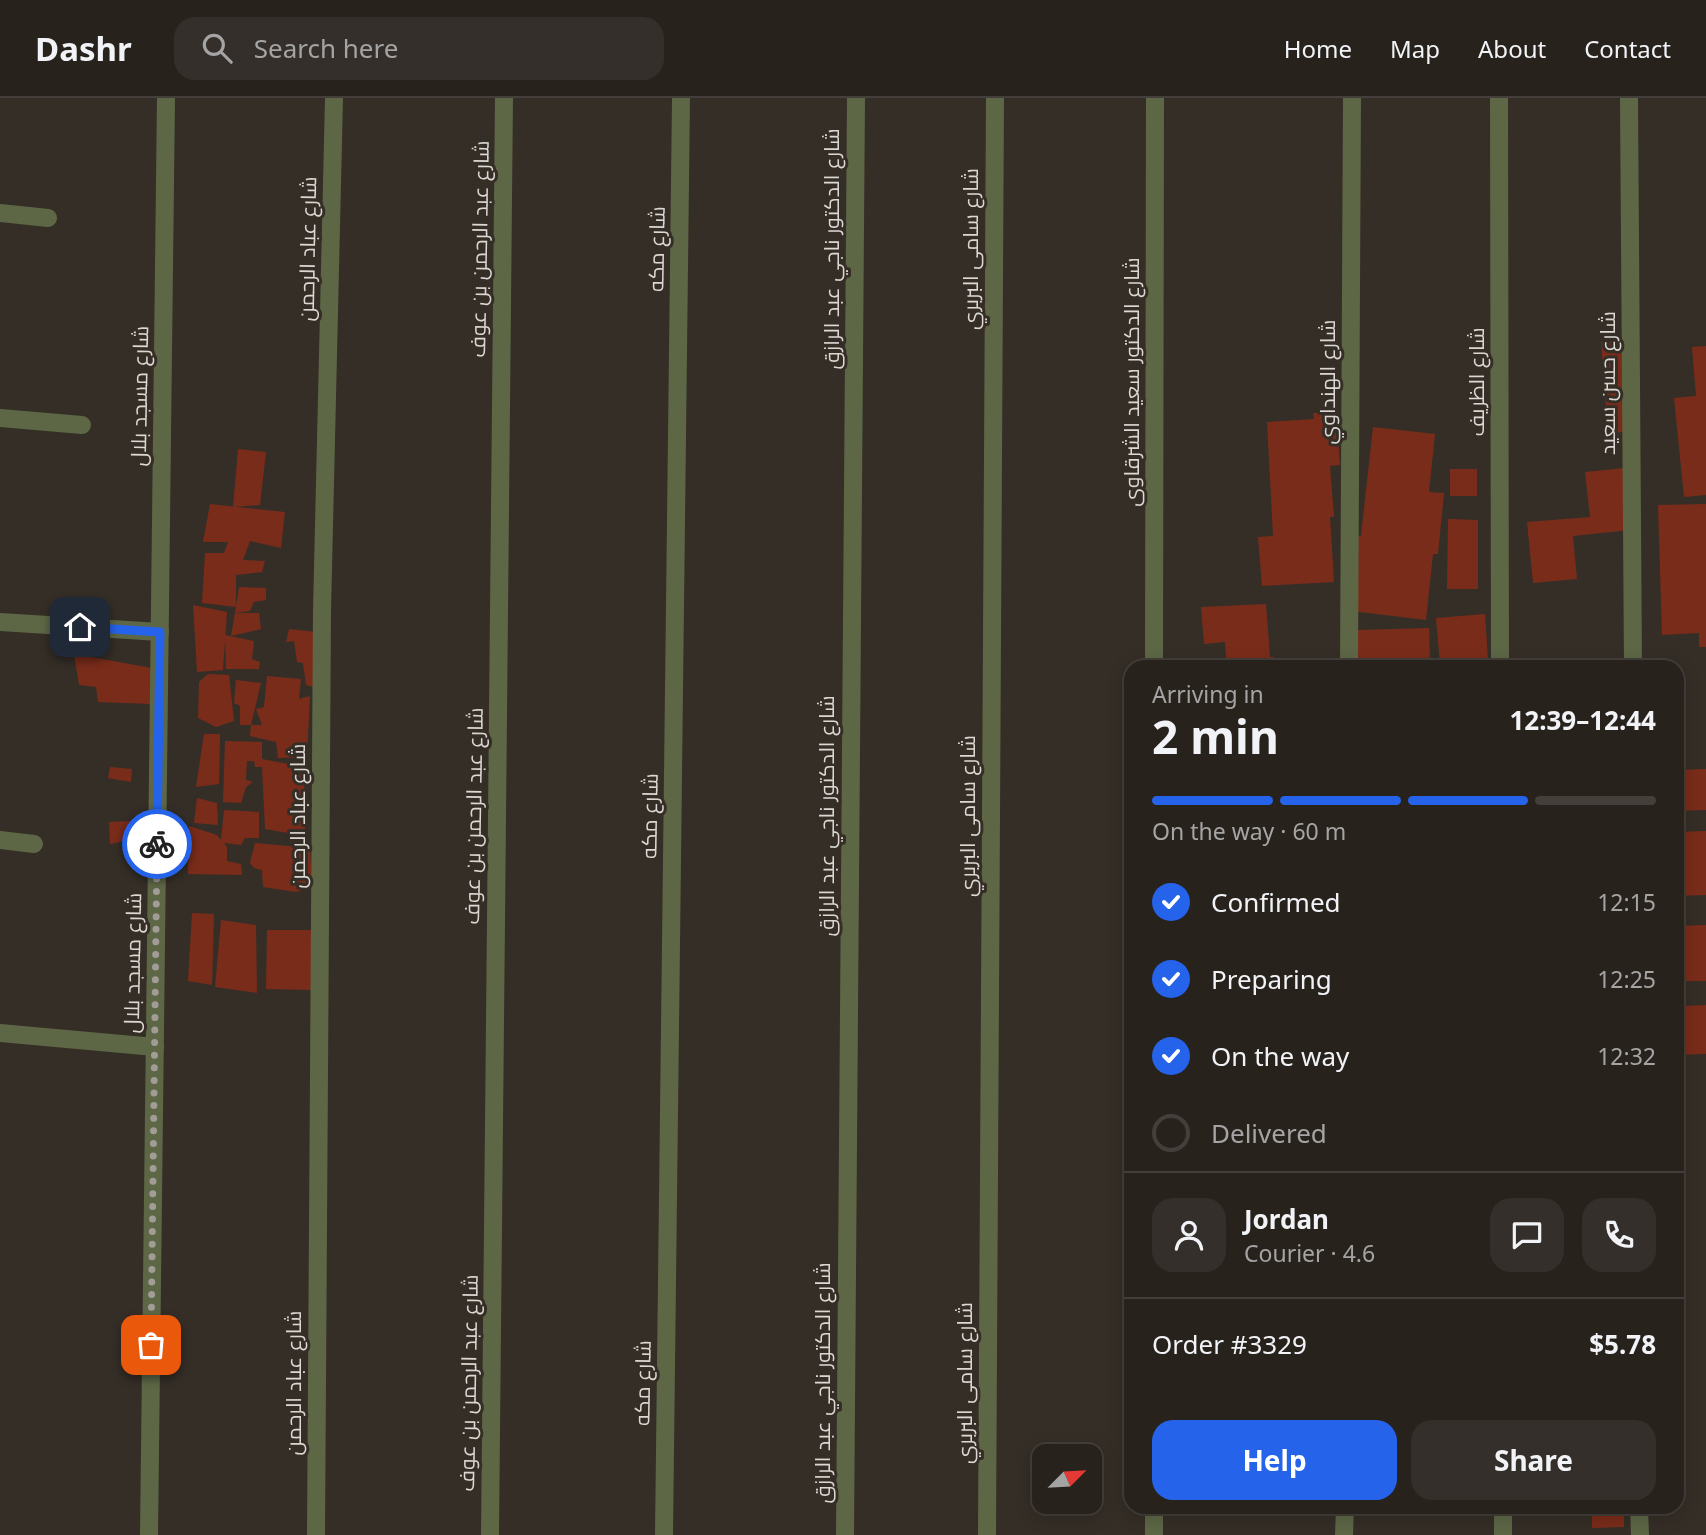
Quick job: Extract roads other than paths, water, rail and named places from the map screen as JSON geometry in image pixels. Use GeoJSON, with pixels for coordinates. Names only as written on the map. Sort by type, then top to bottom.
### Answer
{"type":"FeatureCollection","features":[{"type":"Feature","properties":{"kind":"street","name":"شارع مسجد بلال"},"geometry":{"type":"LineString","coordinates":[[149,1535],[166,98]]}},
{"type":"Feature","properties":{"kind":"street","name":"شارع عباد الرحمن"},"geometry":{"type":"LineString","coordinates":[[316,1535],[322,611],[334,98]]}},
{"type":"Feature","properties":{"kind":"street","name":"شارع عبد الرحمن بن عوف"},"geometry":{"type":"LineString","coordinates":[[491,1535],[504,98]]}},
{"type":"Feature","properties":{"kind":"street","name":"شارع مكه"},"geometry":{"type":"LineString","coordinates":[[664,1535],[681,98]]}},
{"type":"Feature","properties":{"kind":"street","name":"شارع الدكتور ناجي عبد الرازق"},"geometry":{"type":"LineString","coordinates":[[845,1535],[856,98]]}},
{"type":"Feature","properties":{"kind":"street","name":"شارع سامى البربري"},"geometry":{"type":"LineString","coordinates":[[987,1535],[995,98]]}},
{"type":"Feature","properties":{"kind":"street","name":"شارع الدكتور سعيد الشرقاوى"},"geometry":{"type":"LineString","coordinates":[[1154,660],[1155,98]]}},
{"type":"Feature","properties":{"kind":"street","name":"شارع الهنداوي"},"geometry":{"type":"LineString","coordinates":[[1349,660],[1352,98]]}},
{"type":"Feature","properties":{"kind":"street","name":"شارع الظريف"},"geometry":{"type":"LineString","coordinates":[[1499,98],[1500,660]]}},
{"type":"Feature","properties":{"kind":"street","name":"شارع حسن سعيد"},"geometry":{"type":"LineString","coordinates":[[1629,98],[1633,660]]}},
{"type":"Feature","properties":{"kind":"street"},"geometry":{"type":"LineString","coordinates":[[0,213],[48,218]]}},
{"type":"Feature","properties":{"kind":"street"},"geometry":{"type":"LineString","coordinates":[[0,418],[82,425]]}},
{"type":"Feature","properties":{"kind":"street"},"geometry":{"type":"LineString","coordinates":[[0,622],[160,632]]}},
{"type":"Feature","properties":{"kind":"street"},"geometry":{"type":"LineString","coordinates":[[0,840],[34,844]]}},
{"type":"Feature","properties":{"kind":"street"},"geometry":{"type":"LineString","coordinates":[[0,1033],[155,1047]]}},
{"type":"Feature","properties":{"kind":"street"},"geometry":{"type":"LineString","coordinates":[[1154,1514],[1154,1535]]}},
{"type":"Feature","properties":{"kind":"street"},"geometry":{"type":"LineString","coordinates":[[1344,1535],[1345,1514]]}},
{"type":"Feature","properties":{"kind":"street"},"geometry":{"type":"LineString","coordinates":[[1503,1514],[1503,1535]]}},
{"type":"Feature","properties":{"kind":"street"},"geometry":{"type":"LineString","coordinates":[[1639,1514],[1640,1535]]}}]}
